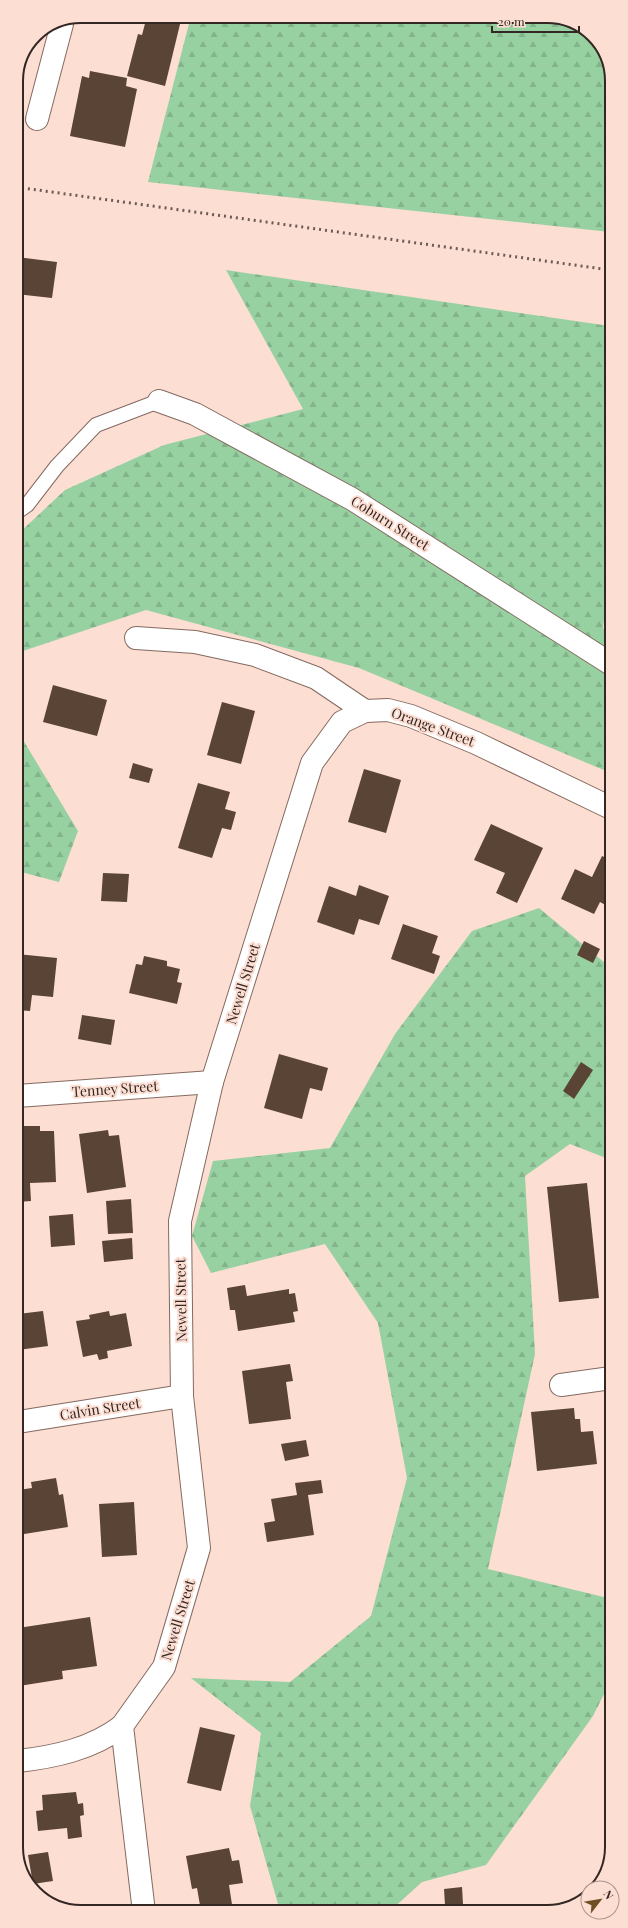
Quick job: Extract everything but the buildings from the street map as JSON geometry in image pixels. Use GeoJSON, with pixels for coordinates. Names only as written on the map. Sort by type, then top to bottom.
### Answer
{"type":"FeatureCollection","features":[{"type":"Feature","properties":{"kind":"street"},"geometry":{"type":"LineString","coordinates":[[37,119],[61,26]]}},
{"type":"Feature","properties":{"kind":"street","name":"Coburn Street"},"geometry":{"type":"LineString","coordinates":[[159,401],[195,414],[352,499],[605,660]]}},
{"type":"Feature","properties":{"kind":"street"},"geometry":{"type":"LineString","coordinates":[[136,638],[195,642],[255,655],[316,678],[365,711]]}},
{"type":"Feature","properties":{"kind":"street","name":"Orange Street"},"geometry":{"type":"LineString","coordinates":[[365,711],[388,710],[411,716],[476,743],[605,805]]}},
{"type":"Feature","properties":{"kind":"street","name":"Newell Street"},"geometry":{"type":"LineString","coordinates":[[122,1726],[164,1666],[199,1548],[182,1396],[180,1221],[212,1082],[312,762],[342,722],[365,711]]}},
{"type":"Feature","properties":{"kind":"street","name":"Tenney Street"},"geometry":{"type":"LineString","coordinates":[[23,1096],[212,1082]]}},
{"type":"Feature","properties":{"kind":"street"},"geometry":{"type":"LineString","coordinates":[[561,1385],[605,1379]]}},
{"type":"Feature","properties":{"kind":"street","name":"Calvin Street"},"geometry":{"type":"LineString","coordinates":[[23,1421],[182,1396]]}},
{"type":"Feature","properties":{"kind":"street"},"geometry":{"type":"LineString","coordinates":[[23,1761],[42,1759],[89,1745],[111,1734],[122,1726],[143,1905]]}},
{"type":"Feature","properties":{"kind":"lane"},"geometry":{"type":"LineString","coordinates":[[23,508],[27,505],[57,466],[96,425],[159,401]]}},
{"type":"Feature","properties":{"kind":"green space"},"geometry":{"type":"Polygon","coordinates":[[[189,23],[551,23],[569,27],[585,37],[599,55],[605,74],[605,231],[148,182],[189,23]]]}},
{"type":"Feature","properties":{"kind":"green space"},"geometry":{"type":"Polygon","coordinates":[[[226,270],[605,325],[605,612],[603,628],[605,630],[605,770],[359,668],[146,610],[23,651],[23,529],[65,490],[164,445],[303,409],[226,270]]]}},
{"type":"Feature","properties":{"kind":"green space"},"geometry":{"type":"Polygon","coordinates":[[[23,740],[78,831],[59,882],[23,873],[23,740]]]}},
{"type":"Feature","properties":{"kind":"green space"},"geometry":{"type":"Polygon","coordinates":[[[539,908],[605,963],[605,1158],[570,1144],[525,1176],[535,1354],[488,1569],[605,1597],[605,1692],[593,1716],[486,1865],[422,1882],[397,1905],[278,1905],[250,1806],[261,1733],[191,1678],[290,1682],[371,1616],[407,1478],[378,1323],[325,1244],[211,1273],[192,1236],[213,1161],[330,1148],[395,1034],[472,931],[539,908]]]}},
{"type":"Feature","properties":{"kind":"railway"},"geometry":{"type":"LineString","coordinates":[[23,188],[605,269]]}}]}
